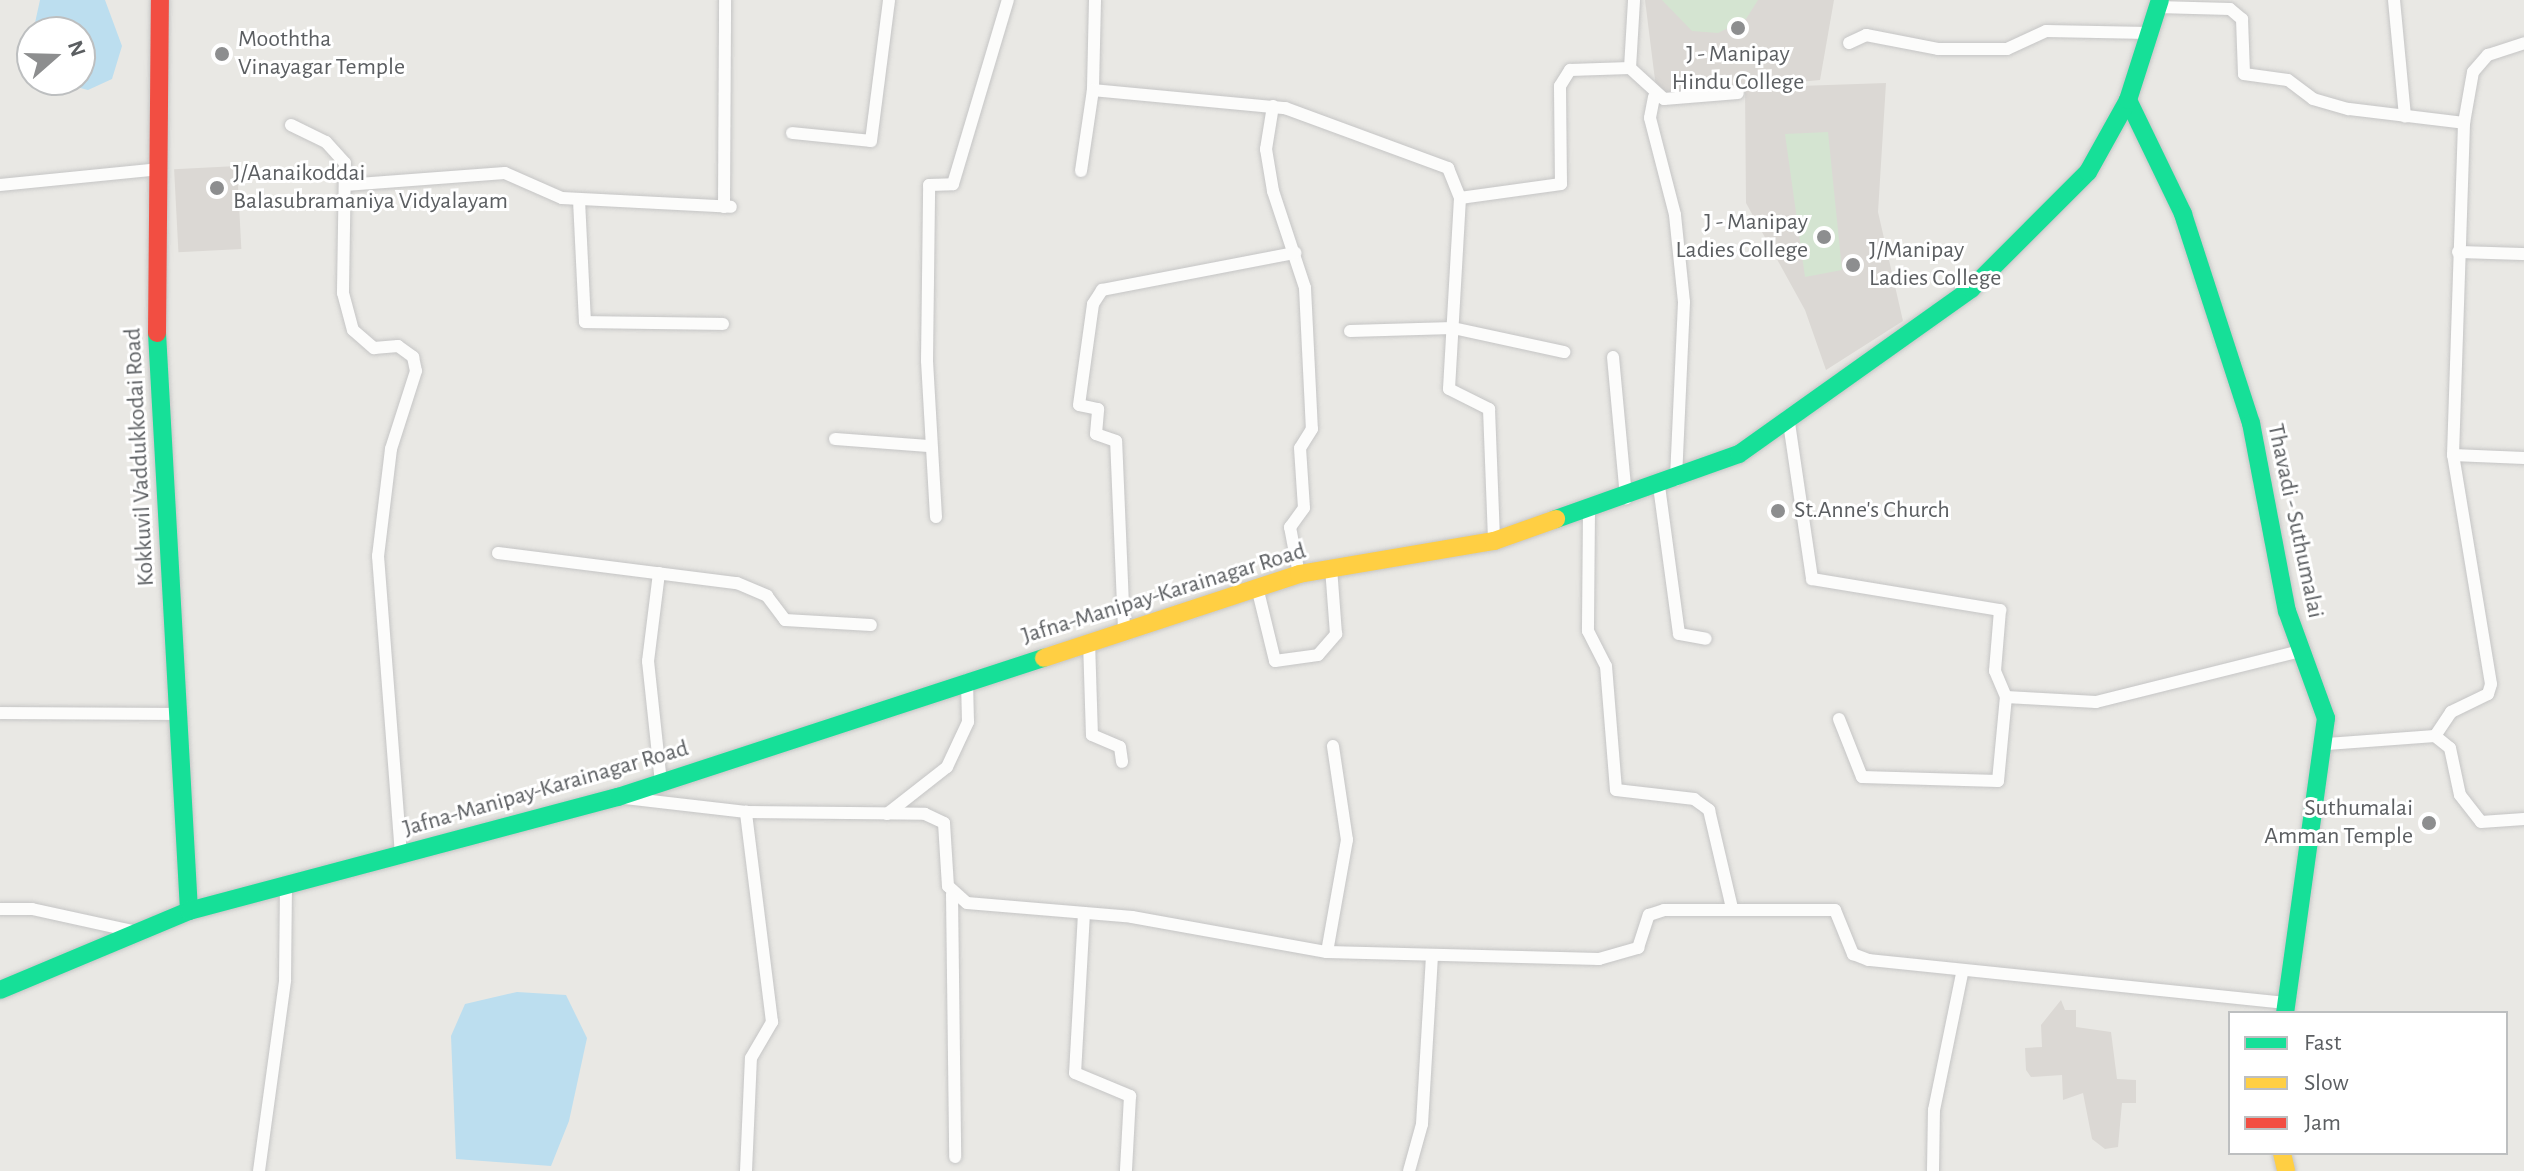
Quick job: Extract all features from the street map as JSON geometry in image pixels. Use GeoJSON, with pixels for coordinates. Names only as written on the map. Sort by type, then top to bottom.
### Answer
{"type":"FeatureCollection","features":[{"type":"Feature","properties":{"kind":"main road","name":"Kokkuvil Vaddukkodai Road"},"geometry":{"type":"LineString","coordinates":[[160,0],[156,383],[189,911]]}},
{"type":"Feature","properties":{"kind":"main road","name":"Jafna-Manipay-Karainagar Road"},"geometry":{"type":"LineString","coordinates":[[0,990],[189,911],[618,797],[967,680],[1299,574],[1494,541],[1626,498],[1739,454],[1982,280],[2088,172],[2128,100],[2158,4]]}},
{"type":"Feature","properties":{"kind":"main road","name":"Thavadi - Suthumalai"},"geometry":{"type":"LineString","coordinates":[[2128,100],[2183,214],[2251,423],[2300,651],[2320,694],[2327,744],[2285,1008]]}},
{"type":"Feature","properties":{"kind":"street"},"geometry":{"type":"LineString","coordinates":[[345,185],[505,173],[579,200],[728,207],[725,0]]}},
{"type":"Feature","properties":{"kind":"street"},"geometry":{"type":"LineString","coordinates":[[792,133],[871,141],[889,0]]}},
{"type":"Feature","properties":{"kind":"street"},"geometry":{"type":"LineString","coordinates":[[936,517],[929,446],[929,185],[953,184],[1008,0]]}},
{"type":"Feature","properties":{"kind":"street"},"geometry":{"type":"LineString","coordinates":[[1081,171],[1093,90],[1095,0]]}},
{"type":"Feature","properties":{"kind":"street"},"geometry":{"type":"LineString","coordinates":[[1634,0],[1630,68],[1654,97]]}},
{"type":"Feature","properties":{"kind":"street"},"geometry":{"type":"LineString","coordinates":[[2394,0],[2405,116]]}},
{"type":"Feature","properties":{"kind":"street"},"geometry":{"type":"LineString","coordinates":[[2158,4],[2230,9],[2242,19],[2244,74],[2288,80],[2313,99],[2349,109],[2464,123]]}},
{"type":"Feature","properties":{"kind":"street"},"geometry":{"type":"LineString","coordinates":[[1849,43],[1866,35],[1938,49],[2007,49],[2046,31],[2149,33]]}},
{"type":"Feature","properties":{"kind":"street"},"geometry":{"type":"LineString","coordinates":[[2435,736],[2451,712],[2488,694],[2491,684],[2453,455],[2464,123],[2473,72],[2488,55],[2524,43]]}},
{"type":"Feature","properties":{"kind":"street"},"geometry":{"type":"LineString","coordinates":[[1460,198],[1556,189],[1563,179],[1562,75],[1630,68]]}},
{"type":"Feature","properties":{"kind":"street"},"geometry":{"type":"LineString","coordinates":[[1093,90],[1273,106],[1448,168],[1460,198],[1449,389],[1489,409],[1494,541]]}},
{"type":"Feature","properties":{"kind":"street"},"geometry":{"type":"LineString","coordinates":[[1654,97],[1738,93]]}},
{"type":"Feature","properties":{"kind":"street"},"geometry":{"type":"LineString","coordinates":[[1654,97],[1650,118],[1675,215],[1684,302],[1667,483],[1679,634],[1706,639]]}},
{"type":"Feature","properties":{"kind":"street"},"geometry":{"type":"LineString","coordinates":[[1273,106],[1266,149],[1305,288],[1312,429],[1300,448],[1304,508],[1290,527],[1299,574]]}},
{"type":"Feature","properties":{"kind":"street"},"geometry":{"type":"LineString","coordinates":[[291,125],[326,142],[345,163],[343,293],[353,330],[374,348],[398,346],[413,357],[416,371],[391,449],[378,556],[401,856]]}},
{"type":"Feature","properties":{"kind":"street"},"geometry":{"type":"LineString","coordinates":[[0,185],[160,169]]}},
{"type":"Feature","properties":{"kind":"street"},"geometry":{"type":"LineString","coordinates":[[579,200],[585,322],[723,324]]}},
{"type":"Feature","properties":{"kind":"street"},"geometry":{"type":"LineString","coordinates":[[2458,252],[2524,254]]}},
{"type":"Feature","properties":{"kind":"street"},"geometry":{"type":"LineString","coordinates":[[1124,629],[1116,441],[1096,434],[1098,409],[1079,405],[1093,304],[1102,290],[1295,253]]}},
{"type":"Feature","properties":{"kind":"street"},"geometry":{"type":"LineString","coordinates":[[1350,331],[1453,328],[1564,352]]}},
{"type":"Feature","properties":{"kind":"street"},"geometry":{"type":"LineString","coordinates":[[1613,357],[1626,498]]}},
{"type":"Feature","properties":{"kind":"street"},"geometry":{"type":"LineString","coordinates":[[1788,416],[1812,579],[2000,610],[1995,671],[2006,697],[1998,781],[1862,777],[1839,719]]}},
{"type":"Feature","properties":{"kind":"street"},"geometry":{"type":"LineString","coordinates":[[835,439],[929,446]]}},
{"type":"Feature","properties":{"kind":"street"},"geometry":{"type":"LineString","coordinates":[[2453,455],[2524,458]]}},
{"type":"Feature","properties":{"kind":"street"},"geometry":{"type":"LineString","coordinates":[[1589,510],[1588,631],[1606,666],[1616,790],[1694,799],[1709,810],[1732,908]]}},
{"type":"Feature","properties":{"kind":"street"},"geometry":{"type":"LineString","coordinates":[[498,553],[737,583],[767,596],[785,620],[871,625]]}},
{"type":"Feature","properties":{"kind":"street"},"geometry":{"type":"LineString","coordinates":[[1257,587],[1275,661],[1318,655],[1336,634],[1331,568]]}},
{"type":"Feature","properties":{"kind":"street"},"geometry":{"type":"LineString","coordinates":[[659,573],[648,661],[661,783]]}},
{"type":"Feature","properties":{"kind":"street"},"geometry":{"type":"LineString","coordinates":[[1089,641],[1092,735],[1120,747],[1122,762]]}},
{"type":"Feature","properties":{"kind":"street"},"geometry":{"type":"LineString","coordinates":[[2006,697],[2096,702],[2300,651]]}},
{"type":"Feature","properties":{"kind":"street"},"geometry":{"type":"LineString","coordinates":[[885,816],[947,767],[968,722],[967,680]]}},
{"type":"Feature","properties":{"kind":"street"},"geometry":{"type":"LineString","coordinates":[[0,713],[178,714]]}},
{"type":"Feature","properties":{"kind":"street"},"geometry":{"type":"LineString","coordinates":[[2327,744],[2435,736],[2450,748],[2460,795],[2481,822],[2524,819]]}},
{"type":"Feature","properties":{"kind":"street"},"geometry":{"type":"LineString","coordinates":[[1327,952],[1347,840],[1333,746]]}},
{"type":"Feature","properties":{"kind":"street"},"geometry":{"type":"LineString","coordinates":[[618,797],[746,812],[885,816],[925,814],[944,823],[952,894],[955,1157]]}},
{"type":"Feature","properties":{"kind":"street"},"geometry":{"type":"LineString","coordinates":[[746,812],[772,1022],[751,1058],[746,1171]]}},
{"type":"Feature","properties":{"kind":"street"},"geometry":{"type":"LineString","coordinates":[[259,1171],[285,980],[286,886]]}},
{"type":"Feature","properties":{"kind":"street"},"geometry":{"type":"LineString","coordinates":[[952,894],[967,903],[1084,913],[1327,952],[1432,956],[1627,955],[1638,948],[1649,915],[1732,908],[1835,910],[1853,954],[1962,974],[2285,1008]]}},
{"type":"Feature","properties":{"kind":"street"},"geometry":{"type":"LineString","coordinates":[[0,909],[32,909],[137,932]]}},
{"type":"Feature","properties":{"kind":"street"},"geometry":{"type":"LineString","coordinates":[[1084,913],[1075,1073],[1130,1096],[1126,1171]]}},
{"type":"Feature","properties":{"kind":"street"},"geometry":{"type":"LineString","coordinates":[[1409,1171],[1422,1124],[1432,956]]}},
{"type":"Feature","properties":{"kind":"street"},"geometry":{"type":"LineString","coordinates":[[1933,1171],[1934,1110],[1962,974]]}},
{"type":"Feature","properties":{"kind":"shaded area","name":"J - Manipay Hindu College"},"geometry":{"type":"Polygon","coordinates":[[[1645,0],[1834,0],[1820,80],[1657,96],[1645,0]]]}},
{"type":"Feature","properties":{"kind":"shaded area","name":"J - Manipay Ladies College"},"geometry":{"type":"Polygon","coordinates":[[[1886,83],[1878,212],[1903,321],[1826,370],[1805,310],[1746,203],[1745,88],[1886,83]]]}},
{"type":"Feature","properties":{"kind":"shaded area"},"geometry":{"type":"Polygon","coordinates":[[[237,166],[241,249],[178,252],[174,169],[237,166]]]}},
{"type":"Feature","properties":{"kind":"shaded area"},"geometry":{"type":"Polygon","coordinates":[[[2061,1000],[2065,1010],[2076,1010],[2076,1027],[2111,1032],[2117,1079],[2136,1080],[2136,1103],[2122,1103],[2118,1147],[2105,1149],[2092,1139],[2083,1093],[2063,1100],[2062,1075],[2031,1077],[2026,1070],[2025,1048],[2042,1047],[2041,1025],[2061,1000]]]}},
{"type":"Feature","properties":{"kind":"green space"},"geometry":{"type":"Polygon","coordinates":[[[1662,0],[1758,0],[1746,19],[1718,33],[1692,31],[1662,0]]]}},
{"type":"Feature","properties":{"kind":"green space"},"geometry":{"type":"Polygon","coordinates":[[[1828,132],[1842,270],[1805,277],[1785,134],[1828,132]]]}},
{"type":"Feature","properties":{"kind":"water"},"geometry":{"type":"Polygon","coordinates":[[[40,0],[105,0],[122,46],[112,79],[96,86],[96,16],[36,16],[40,0]]]}},
{"type":"Feature","properties":{"kind":"water"},"geometry":{"type":"Polygon","coordinates":[[[517,992],[566,995],[587,1038],[569,1121],[551,1166],[456,1159],[451,1036],[465,1004],[517,992]]]}},
{"type":"Feature","properties":{"kind":"traffic: fast"},"geometry":{"type":"LineString","coordinates":[[1556,519],[1739,454],[1971,289],[2088,172],[2128,100],[2160,0]]}},
{"type":"Feature","properties":{"kind":"traffic: fast"},"geometry":{"type":"LineString","coordinates":[[2128,100],[2183,214],[2251,423],[2287,611],[2326,718],[2285,1011]]}},
{"type":"Feature","properties":{"kind":"traffic: fast"},"geometry":{"type":"LineString","coordinates":[[157,333],[189,911]]}},
{"type":"Feature","properties":{"kind":"traffic: fast"},"geometry":{"type":"LineString","coordinates":[[0,990],[189,911],[618,797],[1044,658]]}},
{"type":"Feature","properties":{"kind":"traffic: slow"},"geometry":{"type":"LineString","coordinates":[[1044,658],[1299,574],[1494,541],[1556,519]]}},
{"type":"Feature","properties":{"kind":"traffic: slow"},"geometry":{"type":"LineString","coordinates":[[2282,1155],[2286,1171]]}},
{"type":"Feature","properties":{"kind":"traffic: jam"},"geometry":{"type":"LineString","coordinates":[[157,333],[160,0]]}},
{"type":"Feature","properties":{"kind":"place","name":"J - Manipay Hindu College"},"geometry":{"type":"Point","coordinates":[1738,28]}},
{"type":"Feature","properties":{"kind":"place","name":"Mooththa Vinayagar Temple"},"geometry":{"type":"Point","coordinates":[222,54]}},
{"type":"Feature","properties":{"kind":"place","name":"J/Aanaikoddai Balasubramaniya Vidyalayam"},"geometry":{"type":"Point","coordinates":[217,188]}},
{"type":"Feature","properties":{"kind":"place","name":"J - Manipay Ladies College"},"geometry":{"type":"Point","coordinates":[1824,237]}},
{"type":"Feature","properties":{"kind":"place","name":"J/Manipay Ladies College"},"geometry":{"type":"Point","coordinates":[1853,265]}},
{"type":"Feature","properties":{"kind":"place","name":"St.Anne's Church"},"geometry":{"type":"Point","coordinates":[1778,511]}},
{"type":"Feature","properties":{"kind":"place","name":"Suthumalai Amman Temple"},"geometry":{"type":"Point","coordinates":[2429,823]}}]}
